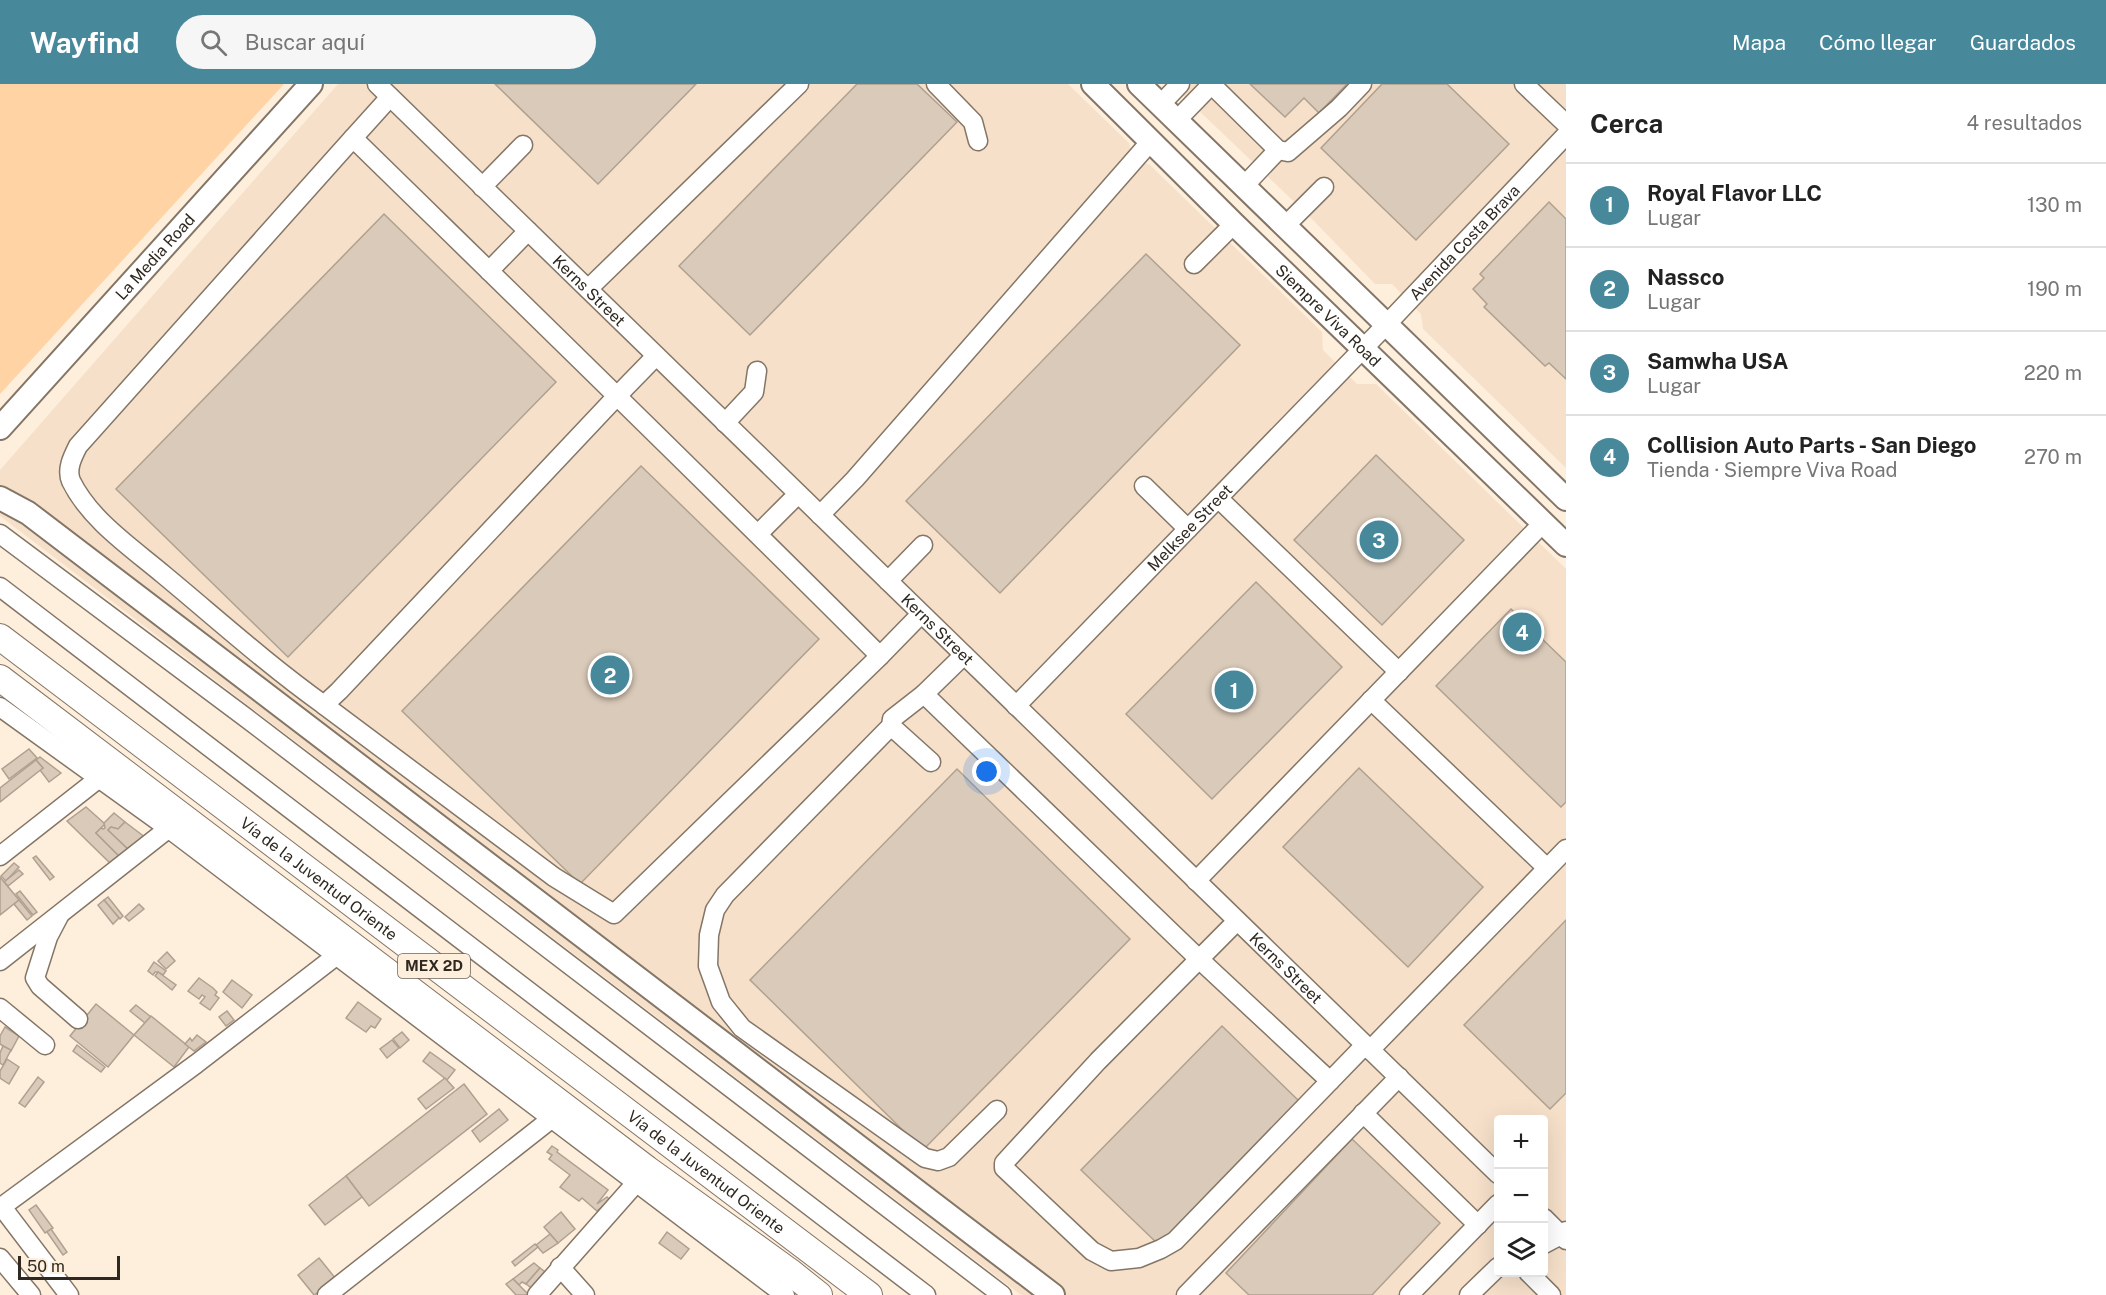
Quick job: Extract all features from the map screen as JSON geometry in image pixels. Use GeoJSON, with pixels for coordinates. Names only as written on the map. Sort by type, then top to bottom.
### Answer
{"type":"FeatureCollection","features":[{"type":"Feature","properties":{"kind":"highway","name":"Vía de la Juventud Oriente"},"geometry":{"type":"LineString","coordinates":[[0,638],[868,1295]]}},
{"type":"Feature","properties":{"kind":"highway","name":"Vía de la Juventud Oriente"},"geometry":{"type":"LineString","coordinates":[[1,681],[107,771],[642,1176],[787,1283],[819,1295]]}},
{"type":"Feature","properties":{"kind":"highway"},"geometry":{"type":"LineString","coordinates":[[805,1247],[812,1258],[846,1286],[844,1295]]}},
{"type":"Feature","properties":{"kind":"highway"},"geometry":{"type":"LineString","coordinates":[[787,1283],[829,1295]]}},
{"type":"Feature","properties":{"kind":"main road","name":"La Media Road"},"geometry":{"type":"LineString","coordinates":[[0,428],[311,84]]}},
{"type":"Feature","properties":{"kind":"main road","name":"Siempre Viva Road"},"geometry":{"type":"LineString","coordinates":[[1093,84],[1234,224],[1566,545]]}},
{"type":"Feature","properties":{"kind":"main road","name":"Siempre Viva Road"},"geometry":{"type":"LineString","coordinates":[[1139,84],[1566,499]]}},
{"type":"Feature","properties":{"kind":"main road"},"geometry":{"type":"LineString","coordinates":[[0,499],[30,531],[1030,1295]]}},
{"type":"Feature","properties":{"kind":"main road"},"geometry":{"type":"LineString","coordinates":[[0,499],[28,513],[1053,1295]]}},
{"type":"Feature","properties":{"kind":"street"},"geometry":{"type":"LineString","coordinates":[[588,289],[799,84]]}},
{"type":"Feature","properties":{"kind":"street"},"geometry":{"type":"LineString","coordinates":[[936,84],[973,122],[978,141]]}},
{"type":"Feature","properties":{"kind":"street"},"geometry":{"type":"LineString","coordinates":[[1160,105],[1180,84]]}},
{"type":"Feature","properties":{"kind":"street"},"geometry":{"type":"LineString","coordinates":[[1176,121],[1211,85],[1278,150],[1288,152],[1362,84]]}},
{"type":"Feature","properties":{"kind":"street"},"geometry":{"type":"LineString","coordinates":[[1524,84],[1565,135]]}},
{"type":"Feature","properties":{"kind":"street"},"geometry":{"type":"LineString","coordinates":[[383,88],[353,138],[78,446],[71,461],[70,478],[84,500],[106,525],[256,653],[554,877],[614,914],[921,614]]}},
{"type":"Feature","properties":{"kind":"street","name":"Kerns Street"},"geometry":{"type":"LineString","coordinates":[[383,88],[1494,1170]]}},
{"type":"Feature","properties":{"kind":"street","name":"Avenida Costa Brava"},"geometry":{"type":"LineString","coordinates":[[1363,349],[1565,135]]}},
{"type":"Feature","properties":{"kind":"street"},"geometry":{"type":"LineString","coordinates":[[353,138],[880,656]]}},
{"type":"Feature","properties":{"kind":"street"},"geometry":{"type":"LineString","coordinates":[[820,516],[1151,141]]}},
{"type":"Feature","properties":{"kind":"street"},"geometry":{"type":"LineString","coordinates":[[483,187],[523,145]]}},
{"type":"Feature","properties":{"kind":"street"},"geometry":{"type":"LineString","coordinates":[[1243,187],[1278,150]]}},
{"type":"Feature","properties":{"kind":"street"},"geometry":{"type":"LineString","coordinates":[[1284,226],[1324,186]]}},
{"type":"Feature","properties":{"kind":"street"},"geometry":{"type":"LineString","coordinates":[[1194,264],[1234,224]]}},
{"type":"Feature","properties":{"kind":"street"},"geometry":{"type":"LineString","coordinates":[[489,271],[528,231]]}},
{"type":"Feature","properties":{"kind":"street","name":"Melksee Street"},"geometry":{"type":"LineString","coordinates":[[1016,706],[1363,349]]}},
{"type":"Feature","properties":{"kind":"street"},"geometry":{"type":"LineString","coordinates":[[324,705],[656,356]]}},
{"type":"Feature","properties":{"kind":"street"},"geometry":{"type":"LineString","coordinates":[[725,423],[754,392],[757,371]]}},
{"type":"Feature","properties":{"kind":"street"},"geometry":{"type":"LineString","coordinates":[[1144,486],[1188,529]]}},
{"type":"Feature","properties":{"kind":"street"},"geometry":{"type":"LineString","coordinates":[[758,534],[798,494]]}},
{"type":"Feature","properties":{"kind":"street"},"geometry":{"type":"LineString","coordinates":[[1218,498],[1399,672]]}},
{"type":"Feature","properties":{"kind":"street"},"geometry":{"type":"LineString","coordinates":[[1196,881],[1543,523]]}},
{"type":"Feature","properties":{"kind":"street"},"geometry":{"type":"LineString","coordinates":[[0,534],[245,717],[1002,1295]]}},
{"type":"Feature","properties":{"kind":"street"},"geometry":{"type":"LineString","coordinates":[[888,581],[923,545]]}},
{"type":"Feature","properties":{"kind":"street"},"geometry":{"type":"LineString","coordinates":[[0,587],[926,1295]]}},
{"type":"Feature","properties":{"kind":"street"},"geometry":{"type":"LineString","coordinates":[[964,655],[924,694],[892,719],[891,726],[725,895],[715,910],[709,935],[708,966],[721,1002],[742,1028],[925,1158],[938,1161],[949,1157],[997,1110]]}},
{"type":"Feature","properties":{"kind":"street"},"geometry":{"type":"LineString","coordinates":[[924,694],[1200,960],[1330,1081]]}},
{"type":"Feature","properties":{"kind":"street"},"geometry":{"type":"LineString","coordinates":[[1371,700],[1547,868]]}},
{"type":"Feature","properties":{"kind":"street"},"geometry":{"type":"LineString","coordinates":[[0,707],[107,771],[0,856]]}},
{"type":"Feature","properties":{"kind":"street"},"geometry":{"type":"LineString","coordinates":[[891,726],[931,762]]}},
{"type":"Feature","properties":{"kind":"street"},"geometry":{"type":"LineString","coordinates":[[0,961],[175,823]]}},
{"type":"Feature","properties":{"kind":"street"},"geometry":{"type":"LineString","coordinates":[[1237,921],[1098,1061],[1004,1163],[1004,1168],[1092,1251],[1111,1261],[1139,1258],[1161,1250],[1175,1241],[1330,1081],[1368,1047],[1566,849]]}},
{"type":"Feature","properties":{"kind":"street"},"geometry":{"type":"LineString","coordinates":[[61,912],[48,937],[35,978],[40,986],[78,1019]]}},
{"type":"Feature","properties":{"kind":"street"},"geometry":{"type":"LineString","coordinates":[[69,1295],[1,1208],[187,1071],[344,950]]}},
{"type":"Feature","properties":{"kind":"street"},"geometry":{"type":"LineString","coordinates":[[0,1008],[45,1045]]}},
{"type":"Feature","properties":{"kind":"street"},"geometry":{"type":"LineString","coordinates":[[1186,1295],[1399,1077]]}},
{"type":"Feature","properties":{"kind":"street"},"geometry":{"type":"LineString","coordinates":[[327,1295],[559,1113]]}},
{"type":"Feature","properties":{"kind":"street"},"geometry":{"type":"LineString","coordinates":[[1363,1113],[1478,1225]]}},
{"type":"Feature","properties":{"kind":"street"},"geometry":{"type":"LineString","coordinates":[[537,1295],[642,1176]]}},
{"type":"Feature","properties":{"kind":"street"},"geometry":{"type":"LineString","coordinates":[[1409,1295],[1494,1208]]}},
{"type":"Feature","properties":{"kind":"street"},"geometry":{"type":"LineString","coordinates":[[1548,1221],[1564,1235],[1548,1242]]}},
{"type":"Feature","properties":{"kind":"street"},"geometry":{"type":"LineString","coordinates":[[0,1258],[31,1295]]}},
{"type":"Feature","properties":{"kind":"street"},"geometry":{"type":"LineString","coordinates":[[560,1268],[585,1295]]}},
{"type":"Feature","properties":{"kind":"street"},"geometry":{"type":"LineString","coordinates":[[1469,1295],[1494,1271]]}},
{"type":"Feature","properties":{"kind":"street"},"geometry":{"type":"LineString","coordinates":[[1533,1277],[1551,1295]]}},
{"type":"Feature","properties":{"kind":"shaded area"},"geometry":{"type":"Polygon","coordinates":[[[0,84],[284,84],[0,394],[0,84]]]}},
{"type":"Feature","properties":{"kind":"shaded area"},"geometry":{"type":"Polygon","coordinates":[[[338,84],[1068,84],[1129,143],[1131,150],[1144,163],[1150,165],[1322,332],[1323,350],[1357,384],[1376,384],[1566,569],[1566,1295],[1021,1295],[0,516],[0,470],[338,84]]]}},
{"type":"Feature","properties":{"kind":"shaded area"},"geometry":{"type":"Polygon","coordinates":[[[1171,84],[1566,84],[1566,468],[1423,329],[1421,314],[1392,284],[1375,284],[1309,216],[1171,84]]]}},
{"type":"Feature","properties":{"kind":"building"},"geometry":{"type":"Polygon","coordinates":[[[495,84],[696,84],[598,184],[495,84]]]}},
{"type":"Feature","properties":{"kind":"building"},"geometry":{"type":"Polygon","coordinates":[[[857,84],[917,84],[957,122],[750,335],[679,266],[857,84]]]}},
{"type":"Feature","properties":{"kind":"building"},"geometry":{"type":"Polygon","coordinates":[[[1250,84],[1347,84],[1319,113],[1304,98],[1285,117],[1250,84]]]}},
{"type":"Feature","properties":{"kind":"building"},"geometry":{"type":"Polygon","coordinates":[[[1382,84],[1447,84],[1509,144],[1416,240],[1321,148],[1382,84]]]}},
{"type":"Feature","properties":{"kind":"building"},"geometry":{"type":"Polygon","coordinates":[[[1549,202],[1566,219],[1566,379],[1549,363],[1545,366],[1484,307],[1487,304],[1473,289],[1484,278],[1480,274],[1549,202]]]}},
{"type":"Feature","properties":{"kind":"building"},"geometry":{"type":"Polygon","coordinates":[[[384,214],[556,382],[288,657],[116,489],[384,214]]]}},
{"type":"Feature","properties":{"kind":"building"},"geometry":{"type":"Polygon","coordinates":[[[1146,254],[1240,345],[1000,593],[906,501],[1146,254]]]}},
{"type":"Feature","properties":{"kind":"building"},"geometry":{"type":"Polygon","coordinates":[[[1376,455],[1464,540],[1382,625],[1294,540],[1376,455]]]}},
{"type":"Feature","properties":{"kind":"building"},"geometry":{"type":"Polygon","coordinates":[[[641,466],[819,639],[580,884],[402,711],[641,466]]]}},
{"type":"Feature","properties":{"kind":"building"},"geometry":{"type":"Polygon","coordinates":[[[1256,582],[1342,667],[1212,799],[1126,714],[1256,582]]]}},
{"type":"Feature","properties":{"kind":"building"},"geometry":{"type":"Polygon","coordinates":[[[1511,609],[1566,662],[1566,802],[1561,807],[1436,686],[1511,609]]]}},
{"type":"Feature","properties":{"kind":"building"},"geometry":{"type":"Polygon","coordinates":[[[29,749],[37,758],[9,779],[2,769],[29,749]]]}},
{"type":"Feature","properties":{"kind":"building"},"geometry":{"type":"Polygon","coordinates":[[[40,757],[61,773],[49,782],[40,770],[43,768],[36,760],[40,757]]]}},
{"type":"Feature","properties":{"kind":"building"},"geometry":{"type":"Polygon","coordinates":[[[36,760],[43,768],[0,802],[0,788],[36,760]]]}},
{"type":"Feature","properties":{"kind":"building"},"geometry":{"type":"Polygon","coordinates":[[[1359,768],[1483,887],[1408,967],[1283,847],[1359,768]]]}},
{"type":"Feature","properties":{"kind":"building"},"geometry":{"type":"Polygon","coordinates":[[[957,769],[1130,939],[923,1150],[750,980],[957,769]]]}},
{"type":"Feature","properties":{"kind":"building"},"geometry":{"type":"Polygon","coordinates":[[[86,807],[105,824],[96,833],[121,858],[112,865],[67,821],[86,807]]]}},
{"type":"Feature","properties":{"kind":"building"},"geometry":{"type":"Polygon","coordinates":[[[114,813],[125,822],[118,829],[111,827],[108,830],[130,851],[121,858],[96,833],[101,828],[105,828],[104,823],[114,813]]]}},
{"type":"Feature","properties":{"kind":"building"},"geometry":{"type":"Polygon","coordinates":[[[125,822],[146,838],[130,851],[108,830],[111,827],[118,829],[125,822]]]}},
{"type":"Feature","properties":{"kind":"building"},"geometry":{"type":"Polygon","coordinates":[[[36,856],[54,877],[50,880],[33,858],[36,856]]]}},
{"type":"Feature","properties":{"kind":"building"},"geometry":{"type":"Polygon","coordinates":[[[14,863],[19,867],[6,881],[1,876],[14,863]]]}},
{"type":"Feature","properties":{"kind":"building"},"geometry":{"type":"Polygon","coordinates":[[[19,870],[23,874],[8,886],[4,882],[19,870]]]}},
{"type":"Feature","properties":{"kind":"building"},"geometry":{"type":"Polygon","coordinates":[[[0,877],[19,900],[0,915],[0,877]]]}},
{"type":"Feature","properties":{"kind":"building"},"geometry":{"type":"Polygon","coordinates":[[[20,891],[37,912],[33,915],[16,894],[20,891]]]}},
{"type":"Feature","properties":{"kind":"building"},"geometry":{"type":"Polygon","coordinates":[[[108,897],[123,916],[120,919],[104,900],[108,897]]]}},
{"type":"Feature","properties":{"kind":"building"},"geometry":{"type":"Polygon","coordinates":[[[19,900],[32,916],[27,920],[14,904],[19,900]]]}},
{"type":"Feature","properties":{"kind":"building"},"geometry":{"type":"Polygon","coordinates":[[[104,900],[119,918],[113,924],[98,905],[104,900]]]}},
{"type":"Feature","properties":{"kind":"building"},"geometry":{"type":"Polygon","coordinates":[[[139,904],[144,909],[129,921],[125,917],[139,904]]]}},
{"type":"Feature","properties":{"kind":"building"},"geometry":{"type":"Polygon","coordinates":[[[1566,920],[1566,1093],[1550,1109],[1464,1025],[1566,920]]]}},
{"type":"Feature","properties":{"kind":"building"},"geometry":{"type":"Polygon","coordinates":[[[167,952],[175,961],[166,969],[158,961],[167,952]]]}},
{"type":"Feature","properties":{"kind":"building"},"geometry":{"type":"Polygon","coordinates":[[[154,962],[166,971],[163,975],[155,972],[153,975],[148,971],[154,962]]]}},
{"type":"Feature","properties":{"kind":"building"},"geometry":{"type":"Polygon","coordinates":[[[158,972],[176,985],[172,990],[155,976],[158,972]]]}},
{"type":"Feature","properties":{"kind":"building"},"geometry":{"type":"Polygon","coordinates":[[[199,978],[217,992],[215,995],[219,998],[210,1010],[200,1003],[205,997],[202,995],[199,999],[188,991],[199,978]]]}},
{"type":"Feature","properties":{"kind":"building"},"geometry":{"type":"Polygon","coordinates":[[[232,980],[252,995],[242,1008],[223,992],[232,980]]]}},
{"type":"Feature","properties":{"kind":"building"},"geometry":{"type":"Polygon","coordinates":[[[358,1002],[381,1019],[375,1028],[371,1026],[366,1032],[346,1018],[358,1002]]]}},
{"type":"Feature","properties":{"kind":"building"},"geometry":{"type":"Polygon","coordinates":[[[96,1004],[134,1035],[108,1067],[70,1036],[96,1004]]]}},
{"type":"Feature","properties":{"kind":"building"},"geometry":{"type":"Polygon","coordinates":[[[136,1005],[151,1017],[145,1023],[130,1011],[136,1005]]]}},
{"type":"Feature","properties":{"kind":"building"},"geometry":{"type":"Polygon","coordinates":[[[227,1011],[234,1020],[226,1026],[219,1017],[227,1011]]]}},
{"type":"Feature","properties":{"kind":"building"},"geometry":{"type":"Polygon","coordinates":[[[151,1016],[189,1047],[174,1067],[134,1035],[151,1016]]]}},
{"type":"Feature","properties":{"kind":"building"},"geometry":{"type":"Polygon","coordinates":[[[1222,1026],[1300,1102],[1160,1246],[1081,1170],[1222,1026]]]}},
{"type":"Feature","properties":{"kind":"building"},"geometry":{"type":"Polygon","coordinates":[[[5,1027],[19,1036],[11,1051],[0,1044],[0,1036],[5,1027]]]}},
{"type":"Feature","properties":{"kind":"building"},"geometry":{"type":"Polygon","coordinates":[[[402,1032],[409,1040],[400,1048],[393,1039],[402,1032]]]}},
{"type":"Feature","properties":{"kind":"building"},"geometry":{"type":"Polygon","coordinates":[[[197,1035],[206,1042],[194,1051],[185,1044],[197,1035]]]}},
{"type":"Feature","properties":{"kind":"building"},"geometry":{"type":"Polygon","coordinates":[[[392,1040],[399,1048],[387,1058],[380,1049],[392,1040]]]}},
{"type":"Feature","properties":{"kind":"building"},"geometry":{"type":"Polygon","coordinates":[[[77,1045],[105,1067],[101,1072],[73,1051],[77,1045]]]}},
{"type":"Feature","properties":{"kind":"building"},"geometry":{"type":"Polygon","coordinates":[[[3,1046],[11,1050],[3,1065],[0,1063],[0,1053],[3,1046]]]}},
{"type":"Feature","properties":{"kind":"building"},"geometry":{"type":"Polygon","coordinates":[[[430,1052],[455,1070],[447,1080],[423,1061],[430,1052]]]}},
{"type":"Feature","properties":{"kind":"building"},"geometry":{"type":"Polygon","coordinates":[[[7,1059],[19,1067],[9,1084],[0,1078],[0,1071],[7,1059]]]}},
{"type":"Feature","properties":{"kind":"building"},"geometry":{"type":"Polygon","coordinates":[[[38,1077],[44,1082],[25,1107],[19,1103],[38,1077]]]}},
{"type":"Feature","properties":{"kind":"building"},"geometry":{"type":"Polygon","coordinates":[[[445,1078],[454,1088],[426,1109],[418,1099],[445,1078]]]}},
{"type":"Feature","properties":{"kind":"building"},"geometry":{"type":"Polygon","coordinates":[[[464,1084],[487,1114],[369,1206],[346,1176],[464,1084]]]}},
{"type":"Feature","properties":{"kind":"building"},"geometry":{"type":"Polygon","coordinates":[[[499,1109],[508,1120],[480,1142],[472,1131],[499,1109]]]}},
{"type":"Feature","properties":{"kind":"building"},"geometry":{"type":"Polygon","coordinates":[[[1352,1139],[1440,1223],[1372,1295],[1249,1295],[1226,1273],[1352,1139]]]}},
{"type":"Feature","properties":{"kind":"building"},"geometry":{"type":"Polygon","coordinates":[[[552,1146],[608,1190],[597,1204],[607,1197],[610,1200],[597,1211],[582,1198],[579,1201],[560,1187],[570,1175],[549,1159],[552,1155],[547,1152],[552,1146]]]}},
{"type":"Feature","properties":{"kind":"building"},"geometry":{"type":"Polygon","coordinates":[[[346,1176],[362,1197],[325,1225],[309,1205],[346,1176]]]}},
{"type":"Feature","properties":{"kind":"building"},"geometry":{"type":"Polygon","coordinates":[[[36,1205],[53,1228],[45,1233],[29,1210],[36,1205]]]}},
{"type":"Feature","properties":{"kind":"building"},"geometry":{"type":"Polygon","coordinates":[[[561,1212],[575,1229],[558,1243],[544,1227],[561,1212]]]}},
{"type":"Feature","properties":{"kind":"building"},"geometry":{"type":"Polygon","coordinates":[[[51,1229],[67,1252],[63,1255],[47,1232],[51,1229]]]}},
{"type":"Feature","properties":{"kind":"building"},"geometry":{"type":"Polygon","coordinates":[[[667,1232],[689,1249],[681,1259],[659,1243],[667,1232]]]}},
{"type":"Feature","properties":{"kind":"building"},"geometry":{"type":"Polygon","coordinates":[[[550,1234],[558,1243],[543,1253],[536,1245],[550,1234]]]}},
{"type":"Feature","properties":{"kind":"building"},"geometry":{"type":"Polygon","coordinates":[[[535,1244],[538,1247],[515,1266],[512,1262],[535,1244]]]}},
{"type":"Feature","properties":{"kind":"building"},"geometry":{"type":"Polygon","coordinates":[[[319,1258],[336,1279],[314,1295],[298,1275],[319,1258]]]}},
{"type":"Feature","properties":{"kind":"building"},"geometry":{"type":"Polygon","coordinates":[[[534,1263],[540,1268],[526,1284],[522,1282],[519,1285],[513,1279],[534,1263]]]}},
{"type":"Feature","properties":{"kind":"building"},"geometry":{"type":"Polygon","coordinates":[[[540,1268],[548,1274],[534,1290],[526,1284],[540,1268]]]}},
{"type":"Feature","properties":{"kind":"building"},"geometry":{"type":"Polygon","coordinates":[[[513,1279],[529,1295],[516,1295],[506,1284],[513,1279]]]}},
{"type":"Feature","properties":{"kind":"place","name":"Samwha USA"},"geometry":{"type":"Point","coordinates":[1379,540]}},
{"type":"Feature","properties":{"kind":"place","name":"Collision Auto Parts - San Diego"},"geometry":{"type":"Point","coordinates":[1522,632]}},
{"type":"Feature","properties":{"kind":"place","name":"Nassco"},"geometry":{"type":"Point","coordinates":[610,675]}},
{"type":"Feature","properties":{"kind":"place","name":"Royal Flavor LLC"},"geometry":{"type":"Point","coordinates":[1234,690]}}]}
